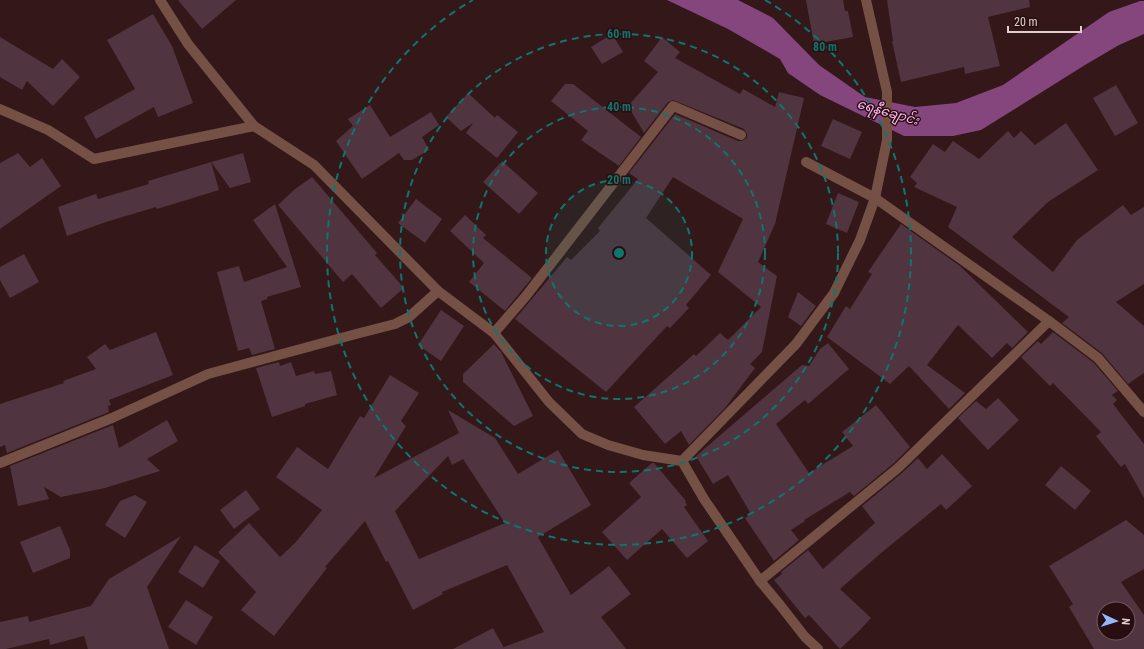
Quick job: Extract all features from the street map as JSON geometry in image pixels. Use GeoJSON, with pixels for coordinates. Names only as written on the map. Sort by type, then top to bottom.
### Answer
{"type":"FeatureCollection","features":[{"type":"Feature","properties":{"kind":"street"},"geometry":{"type":"LineString","coordinates":[[160,0],[188,44],[254,126],[314,165],[438,291],[494,333],[549,402],[582,434],[608,445],[643,455],[682,461]]}},
{"type":"Feature","properties":{"kind":"street"},"geometry":{"type":"LineString","coordinates":[[682,461],[796,344],[834,293],[860,240],[874,198],[887,140],[887,92],[866,0]]}},
{"type":"Feature","properties":{"kind":"street"},"geometry":{"type":"LineString","coordinates":[[494,333],[526,296],[673,106],[741,135]]}},
{"type":"Feature","properties":{"kind":"street"},"geometry":{"type":"LineString","coordinates":[[0,109],[48,130],[94,159],[254,126]]}},
{"type":"Feature","properties":{"kind":"street"},"geometry":{"type":"LineString","coordinates":[[806,162],[874,198],[1049,321],[1098,358],[1144,412]]}},
{"type":"Feature","properties":{"kind":"street"},"geometry":{"type":"LineString","coordinates":[[0,463],[112,418],[208,374],[395,324],[409,317],[438,291]]}},
{"type":"Feature","properties":{"kind":"street"},"geometry":{"type":"LineString","coordinates":[[760,580],[898,468],[1049,321]]}},
{"type":"Feature","properties":{"kind":"street"},"geometry":{"type":"LineString","coordinates":[[682,461],[704,499],[760,580],[804,637],[818,649]]}},
{"type":"Feature","properties":{"kind":"water","name":"ရေနီချောင်း"},"geometry":{"type":"Polygon","coordinates":[[[667,0],[738,0],[773,18],[819,65],[865,97],[915,107],[956,103],[1003,85],[1109,12],[1140,1],[1144,1],[1144,34],[1119,45],[1085,65],[981,130],[953,136],[904,136],[820,95],[788,73],[780,59],[728,29],[667,0]]]}},
{"type":"Feature","properties":{"kind":"building"},"geometry":{"type":"Polygon","coordinates":[[[178,0],[236,0],[202,29],[178,0]]]}},
{"type":"Feature","properties":{"kind":"building"},"geometry":{"type":"Polygon","coordinates":[[[806,0],[843,0],[845,11],[848,11],[853,37],[814,44],[806,0]]]}},
{"type":"Feature","properties":{"kind":"building"},"geometry":{"type":"Polygon","coordinates":[[[887,0],[1029,0],[1030,7],[988,17],[1000,66],[965,74],[964,67],[901,82],[892,41],[887,0]]]}},
{"type":"Feature","properties":{"kind":"building"},"geometry":{"type":"Polygon","coordinates":[[[153,14],[172,46],[193,103],[158,117],[154,107],[96,139],[84,117],[135,89],[107,40],[153,14]]]}},
{"type":"Feature","properties":{"kind":"building"},"geometry":{"type":"Polygon","coordinates":[[[612,34],[623,52],[602,64],[591,47],[612,34]]]}},
{"type":"Feature","properties":{"kind":"building"},"geometry":{"type":"Polygon","coordinates":[[[0,37],[53,69],[62,59],[80,77],[53,106],[27,81],[22,90],[0,77],[0,37]]]}},
{"type":"Feature","properties":{"kind":"building"},"geometry":{"type":"Polygon","coordinates":[[[662,37],[680,52],[675,58],[740,94],[743,89],[775,107],[779,92],[804,98],[775,224],[758,262],[777,276],[762,352],[750,364],[755,368],[725,408],[689,445],[681,431],[665,444],[634,407],[694,354],[696,356],[720,333],[728,340],[761,307],[718,272],[743,219],[673,177],[646,218],[711,275],[686,305],[689,308],[670,328],[667,326],[606,392],[515,319],[567,257],[571,260],[600,231],[598,228],[638,179],[629,173],[675,114],[738,141],[742,141],[747,138],[747,134],[744,129],[673,100],[668,102],[644,133],[628,106],[658,72],[644,61],[662,37]]]}},
{"type":"Feature","properties":{"kind":"building"},"geometry":{"type":"Polygon","coordinates":[[[565,84],[573,84],[641,137],[619,166],[581,140],[588,131],[551,101],[565,84]]]}},
{"type":"Feature","properties":{"kind":"building"},"geometry":{"type":"Polygon","coordinates":[[[1116,85],[1138,123],[1115,136],[1093,98],[1116,85]]]}},
{"type":"Feature","properties":{"kind":"building"},"geometry":{"type":"Polygon","coordinates":[[[468,93],[495,118],[497,115],[518,132],[497,158],[466,133],[473,123],[461,131],[446,117],[468,93]]]}},
{"type":"Feature","properties":{"kind":"building"},"geometry":{"type":"Polygon","coordinates":[[[370,105],[390,137],[431,112],[439,125],[422,137],[429,150],[412,160],[404,160],[399,153],[362,179],[336,141],[353,126],[348,119],[370,105]]]}},
{"type":"Feature","properties":{"kind":"building"},"geometry":{"type":"Polygon","coordinates":[[[833,119],[862,132],[850,159],[821,146],[833,119]]]}},
{"type":"Feature","properties":{"kind":"building"},"geometry":{"type":"Polygon","coordinates":[[[1066,123],[1098,170],[1048,202],[1012,237],[1053,272],[1077,240],[1123,205],[1131,215],[1144,207],[1144,284],[1116,302],[1144,326],[1144,373],[1128,384],[1102,353],[1062,323],[1069,317],[948,227],[957,207],[914,187],[917,183],[910,177],[933,144],[945,152],[953,141],[979,159],[1008,131],[1014,138],[1021,131],[1035,145],[1066,123]]]}},
{"type":"Feature","properties":{"kind":"building"},"geometry":{"type":"Polygon","coordinates":[[[18,153],[30,167],[42,158],[61,186],[0,229],[0,163],[18,153]]]}},
{"type":"Feature","properties":{"kind":"building"},"geometry":{"type":"Polygon","coordinates":[[[243,153],[251,182],[230,188],[211,162],[243,153]]]}},
{"type":"Feature","properties":{"kind":"building"},"geometry":{"type":"Polygon","coordinates":[[[502,161],[538,193],[519,214],[483,182],[502,161]]]}},
{"type":"Feature","properties":{"kind":"building"},"geometry":{"type":"Polygon","coordinates":[[[211,162],[219,190],[157,209],[156,207],[106,222],[67,236],[58,207],[96,194],[98,199],[149,184],[148,181],[211,162]]]}},
{"type":"Feature","properties":{"kind":"building"},"geometry":{"type":"Polygon","coordinates":[[[312,177],[377,253],[375,255],[404,288],[381,308],[352,274],[343,282],[278,205],[295,189],[312,177]]]}},
{"type":"Feature","properties":{"kind":"building"},"geometry":{"type":"Polygon","coordinates":[[[838,193],[859,202],[847,233],[826,224],[838,193]]]}},
{"type":"Feature","properties":{"kind":"building"},"geometry":{"type":"Polygon","coordinates":[[[416,199],[442,219],[425,243],[398,223],[416,199]]]}},
{"type":"Feature","properties":{"kind":"building"},"geometry":{"type":"Polygon","coordinates":[[[275,204],[301,287],[267,297],[267,299],[261,301],[275,349],[252,355],[249,348],[238,351],[217,272],[239,266],[244,282],[287,267],[253,220],[275,204]]]}},
{"type":"Feature","properties":{"kind":"building"},"geometry":{"type":"Polygon","coordinates":[[[465,215],[486,235],[483,238],[532,278],[505,311],[469,282],[484,263],[450,231],[465,215]]]}},
{"type":"Feature","properties":{"kind":"building"},"geometry":{"type":"Polygon","coordinates":[[[901,224],[960,266],[1028,332],[1012,348],[1007,343],[992,358],[958,325],[927,365],[965,393],[949,409],[909,366],[890,384],[827,337],[846,306],[850,309],[872,274],[868,272],[901,224]]]}},
{"type":"Feature","properties":{"kind":"building"},"geometry":{"type":"Polygon","coordinates":[[[24,254],[39,282],[10,298],[0,280],[0,267],[24,254]]]}},
{"type":"Feature","properties":{"kind":"building"},"geometry":{"type":"Polygon","coordinates":[[[798,292],[816,306],[801,326],[788,317],[798,292]]]}},
{"type":"Feature","properties":{"kind":"building"},"geometry":{"type":"Polygon","coordinates":[[[441,310],[464,326],[441,361],[418,345],[441,310]]]}},
{"type":"Feature","properties":{"kind":"building"},"geometry":{"type":"Polygon","coordinates":[[[156,332],[173,375],[109,400],[111,405],[108,406],[109,412],[7,453],[5,445],[0,447],[0,404],[64,383],[63,381],[96,369],[87,357],[105,344],[110,350],[156,332]]]}},
{"type":"Feature","properties":{"kind":"building"},"geometry":{"type":"Polygon","coordinates":[[[1053,332],[1094,363],[1118,391],[1112,395],[1117,400],[1113,404],[1144,444],[1144,498],[1125,464],[1121,467],[1096,436],[1101,432],[1053,383],[1050,386],[1021,357],[1038,341],[1041,344],[1053,332]]]}},
{"type":"Feature","properties":{"kind":"building"},"geometry":{"type":"Polygon","coordinates":[[[828,343],[849,369],[808,404],[805,400],[776,424],[809,473],[853,446],[842,432],[876,405],[910,447],[894,463],[854,496],[850,492],[804,520],[805,521],[791,530],[799,540],[774,561],[745,518],[751,514],[728,475],[713,484],[696,456],[802,365],[809,366],[820,349],[828,343]]]}},
{"type":"Feature","properties":{"kind":"building"},"geometry":{"type":"Polygon","coordinates":[[[494,344],[501,352],[533,416],[514,426],[463,382],[463,374],[494,344]]]}},
{"type":"Feature","properties":{"kind":"building"},"geometry":{"type":"Polygon","coordinates":[[[279,362],[280,366],[291,362],[296,376],[314,371],[315,374],[331,371],[337,395],[305,404],[305,406],[272,417],[256,368],[279,362]]]}},
{"type":"Feature","properties":{"kind":"building"},"geometry":{"type":"Polygon","coordinates":[[[390,375],[419,393],[401,421],[406,426],[374,478],[459,433],[448,410],[495,438],[518,474],[558,450],[591,505],[538,537],[571,595],[609,566],[631,594],[601,617],[626,649],[453,649],[493,628],[504,648],[544,632],[507,565],[442,592],[443,594],[413,610],[388,561],[386,562],[365,521],[325,567],[327,568],[274,636],[241,610],[256,592],[218,552],[249,523],[280,557],[295,543],[322,510],[276,477],[297,447],[328,469],[360,416],[364,418],[390,375]],[[448,456],[395,511],[419,559],[505,523],[463,459],[452,465],[448,456]]]}},
{"type":"Feature","properties":{"kind":"building"},"geometry":{"type":"Polygon","coordinates":[[[998,398],[1019,420],[988,450],[958,418],[976,401],[986,409],[998,398]]]}},
{"type":"Feature","properties":{"kind":"building"},"geometry":{"type":"Polygon","coordinates":[[[167,420],[178,441],[147,459],[160,471],[105,488],[61,497],[44,487],[49,499],[18,506],[10,466],[113,425],[119,448],[167,420]]]}},
{"type":"Feature","properties":{"kind":"building"},"geometry":{"type":"Polygon","coordinates":[[[942,454],[972,486],[946,510],[941,504],[840,589],[871,618],[840,649],[809,615],[805,618],[774,580],[782,574],[781,572],[808,550],[823,569],[875,523],[862,506],[918,458],[927,469],[942,454]]]}},
{"type":"Feature","properties":{"kind":"building"},"geometry":{"type":"Polygon","coordinates":[[[652,463],[654,463],[686,501],[685,502],[687,505],[684,507],[708,541],[687,558],[662,529],[627,560],[602,532],[641,497],[629,483],[652,463]]]}},
{"type":"Feature","properties":{"kind":"building"},"geometry":{"type":"Polygon","coordinates":[[[1061,466],[1091,491],[1075,510],[1045,485],[1061,466]]]}},
{"type":"Feature","properties":{"kind":"building"},"geometry":{"type":"Polygon","coordinates":[[[246,490],[260,509],[234,529],[220,510],[246,490]]]}},
{"type":"Feature","properties":{"kind":"building"},"geometry":{"type":"Polygon","coordinates":[[[135,495],[147,502],[125,538],[105,525],[120,501],[135,495]]]}},
{"type":"Feature","properties":{"kind":"building"},"geometry":{"type":"Polygon","coordinates":[[[1126,520],[1144,535],[1144,569],[1121,582],[1134,601],[1096,601],[1096,641],[1136,641],[1136,604],[1144,615],[1144,649],[1094,649],[1069,607],[1073,604],[1049,566],[1126,520]]]}},
{"type":"Feature","properties":{"kind":"building"},"geometry":{"type":"Polygon","coordinates":[[[60,526],[70,550],[70,558],[33,573],[20,542],[60,526]]]}},
{"type":"Feature","properties":{"kind":"building"},"geometry":{"type":"Polygon","coordinates":[[[181,536],[147,587],[169,649],[88,649],[84,636],[50,645],[49,639],[0,649],[0,622],[28,616],[29,622],[91,606],[109,579],[181,536]]]}},
{"type":"Feature","properties":{"kind":"building"},"geometry":{"type":"Polygon","coordinates":[[[195,545],[220,561],[203,588],[178,572],[195,545]]]}},
{"type":"Feature","properties":{"kind":"building"},"geometry":{"type":"Polygon","coordinates":[[[186,600],[213,617],[196,645],[168,627],[186,600]]]}}]}
